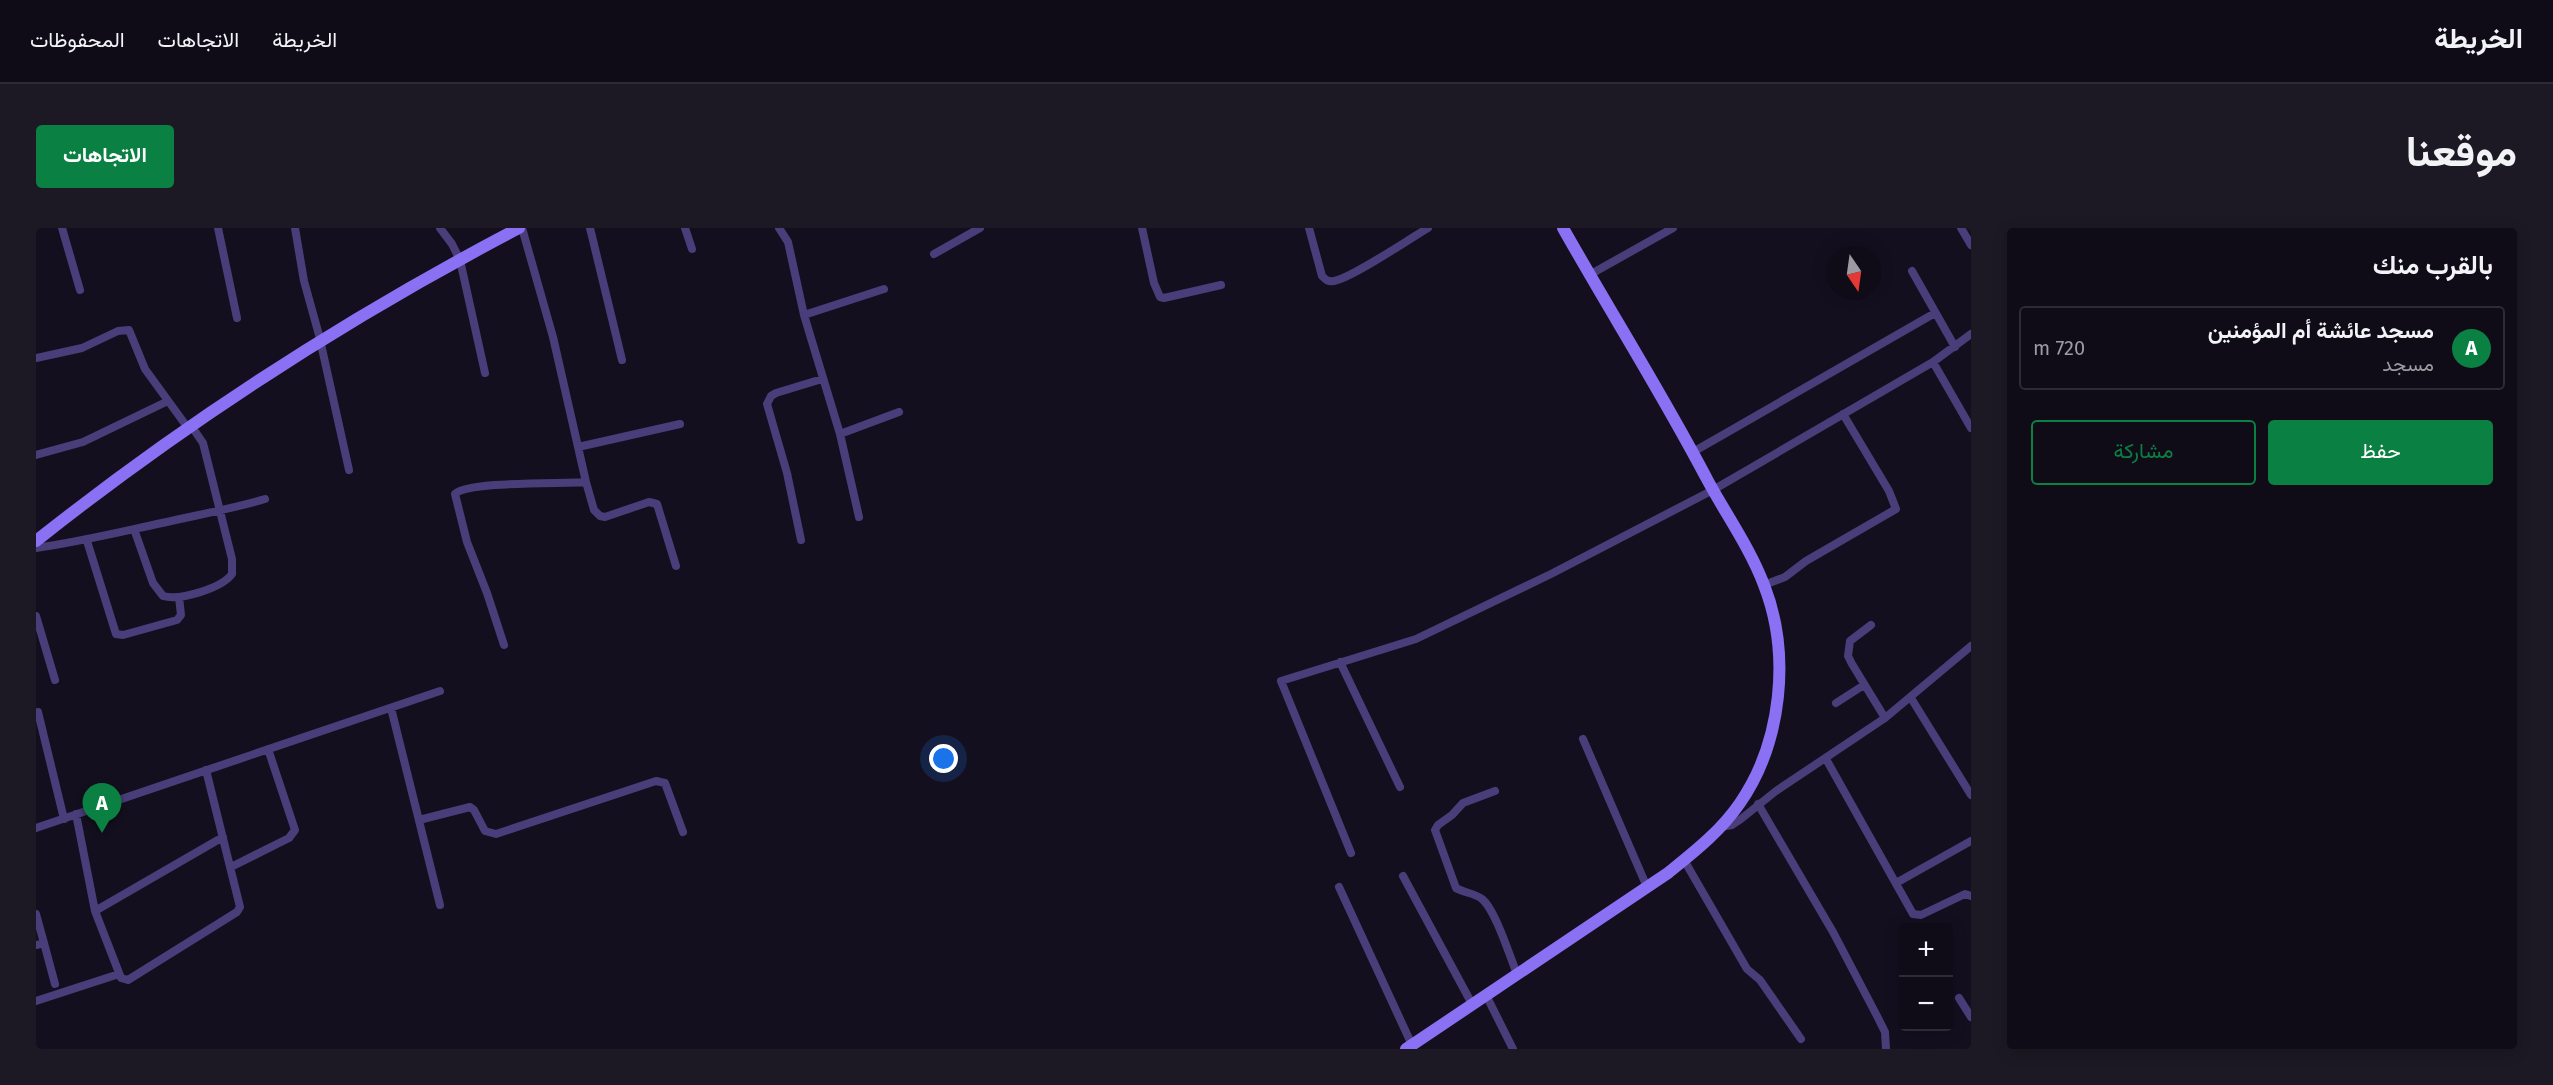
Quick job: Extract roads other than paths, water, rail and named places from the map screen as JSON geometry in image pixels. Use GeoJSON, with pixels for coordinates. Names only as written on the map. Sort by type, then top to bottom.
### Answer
{"type":"FeatureCollection","features":[{"type":"Feature","properties":{"kind":"main road"},"geometry":{"type":"LineString","coordinates":[[36,540],[125,473],[297,354],[460,260],[521,228]]}},
{"type":"Feature","properties":{"kind":"main road"},"geometry":{"type":"LineString","coordinates":[[1409,1047],[1684,860],[1720,827],[1740,803],[1756,774],[1764,756],[1776,705],[1780,655],[1777,630],[1764,585],[1740,535],[1563,228]]}},
{"type":"Feature","properties":{"kind":"street"},"geometry":{"type":"LineString","coordinates":[[62,228],[80,290]]}},
{"type":"Feature","properties":{"kind":"street"},"geometry":{"type":"LineString","coordinates":[[218,228],[237,318]]}},
{"type":"Feature","properties":{"kind":"street"},"geometry":{"type":"LineString","coordinates":[[295,228],[306,291],[320,341],[349,470]]}},
{"type":"Feature","properties":{"kind":"street"},"geometry":{"type":"LineString","coordinates":[[440,228],[460,260],[484,373]]}},
{"type":"Feature","properties":{"kind":"street"},"geometry":{"type":"LineString","coordinates":[[521,228],[553,337],[594,510],[600,516],[605,517],[649,502],[657,504],[676,566]]}},
{"type":"Feature","properties":{"kind":"street"},"geometry":{"type":"LineString","coordinates":[[591,228],[622,360]]}},
{"type":"Feature","properties":{"kind":"street"},"geometry":{"type":"LineString","coordinates":[[685,228],[692,249]]}},
{"type":"Feature","properties":{"kind":"street"},"geometry":{"type":"LineString","coordinates":[[779,228],[788,243]]}},
{"type":"Feature","properties":{"kind":"street"},"geometry":{"type":"LineString","coordinates":[[786,228],[804,315],[840,434],[859,517]]}},
{"type":"Feature","properties":{"kind":"street"},"geometry":{"type":"LineString","coordinates":[[934,254],[980,228]]}},
{"type":"Feature","properties":{"kind":"street"},"geometry":{"type":"LineString","coordinates":[[1143,228],[1154,283],[1160,297],[1221,285]]}},
{"type":"Feature","properties":{"kind":"street"},"geometry":{"type":"LineString","coordinates":[[1309,228],[1322,276],[1331,282],[1352,273],[1428,228]]}},
{"type":"Feature","properties":{"kind":"street"},"geometry":{"type":"LineString","coordinates":[[1591,274],[1673,228]]}},
{"type":"Feature","properties":{"kind":"street"},"geometry":{"type":"LineString","coordinates":[[1961,228],[1971,245]]}},
{"type":"Feature","properties":{"kind":"street"},"geometry":{"type":"LineString","coordinates":[[1912,271],[1955,347]]}},
{"type":"Feature","properties":{"kind":"street"},"geometry":{"type":"LineString","coordinates":[[804,315],[884,289]]}},
{"type":"Feature","properties":{"kind":"street"},"geometry":{"type":"LineString","coordinates":[[1693,452],[1935,313]]}},
{"type":"Feature","properties":{"kind":"street"},"geometry":{"type":"LineString","coordinates":[[36,358],[82,348],[118,331],[127,329],[131,332],[145,369],[185,424],[192,427],[202,443],[232,559],[232,574],[218,586],[170,598],[158,591],[134,529]]}},
{"type":"Feature","properties":{"kind":"street"},"geometry":{"type":"LineString","coordinates":[[1351,853],[1281,681],[1416,639],[1551,574],[1713,490],[1933,362],[1971,334]]}},
{"type":"Feature","properties":{"kind":"street"},"geometry":{"type":"LineString","coordinates":[[1933,362],[1971,428]]}},
{"type":"Feature","properties":{"kind":"street"},"geometry":{"type":"LineString","coordinates":[[801,540],[787,473],[767,404],[776,393],[822,379]]}},
{"type":"Feature","properties":{"kind":"street"},"geometry":{"type":"LineString","coordinates":[[36,455],[83,442],[168,401]]}},
{"type":"Feature","properties":{"kind":"street"},"geometry":{"type":"LineString","coordinates":[[840,434],[899,412]]}},
{"type":"Feature","properties":{"kind":"street"},"geometry":{"type":"LineString","coordinates":[[1764,585],[1785,577],[1806,561],[1896,509],[1889,490],[1843,414]]}},
{"type":"Feature","properties":{"kind":"street"},"geometry":{"type":"LineString","coordinates":[[578,447],[680,424]]}},
{"type":"Feature","properties":{"kind":"street"},"geometry":{"type":"LineString","coordinates":[[504,645],[467,542],[455,494],[462,489],[493,486],[586,482]]}},
{"type":"Feature","properties":{"kind":"street"},"geometry":{"type":"LineString","coordinates":[[36,548],[87,541],[219,512],[265,499]]}},
{"type":"Feature","properties":{"kind":"street"},"geometry":{"type":"LineString","coordinates":[[87,541],[117,634],[123,635],[177,620],[181,615],[179,597]]}},
{"type":"Feature","properties":{"kind":"street"},"geometry":{"type":"LineString","coordinates":[[36,616],[55,680]]}},
{"type":"Feature","properties":{"kind":"street"},"geometry":{"type":"LineString","coordinates":[[1871,625],[1850,641],[1848,649],[1852,664],[1885,718]]}},
{"type":"Feature","properties":{"kind":"street"},"geometry":{"type":"LineString","coordinates":[[1720,827],[1732,825],[1758,804],[1885,718],[1971,646]]}},
{"type":"Feature","properties":{"kind":"street"},"geometry":{"type":"LineString","coordinates":[[1340,662],[1400,787]]}},
{"type":"Feature","properties":{"kind":"street"},"geometry":{"type":"LineString","coordinates":[[1836,702],[1864,685]]}},
{"type":"Feature","properties":{"kind":"street"},"geometry":{"type":"LineString","coordinates":[[36,828],[440,691]]}},
{"type":"Feature","properties":{"kind":"street"},"geometry":{"type":"LineString","coordinates":[[1911,698],[1971,795]]}},
{"type":"Feature","properties":{"kind":"street"},"geometry":{"type":"LineString","coordinates":[[391,708],[440,905]]}},
{"type":"Feature","properties":{"kind":"street"},"geometry":{"type":"LineString","coordinates":[[38,712],[64,819]]}},
{"type":"Feature","properties":{"kind":"street"},"geometry":{"type":"LineString","coordinates":[[1583,739],[1647,886]]}},
{"type":"Feature","properties":{"kind":"street"},"geometry":{"type":"LineString","coordinates":[[231,867],[289,838],[295,830],[268,750]]}},
{"type":"Feature","properties":{"kind":"street"},"geometry":{"type":"LineString","coordinates":[[1826,759],[1910,911],[1916,915],[1965,894],[1971,896]]}},
{"type":"Feature","properties":{"kind":"street"},"geometry":{"type":"LineString","coordinates":[[76,814],[95,911],[119,974],[122,980],[128,980],[237,912],[240,903],[206,770]]}},
{"type":"Feature","properties":{"kind":"street"},"geometry":{"type":"LineString","coordinates":[[419,820],[470,807],[474,810],[485,831],[496,834],[656,780],[665,783],[683,832]]}},
{"type":"Feature","properties":{"kind":"street"},"geometry":{"type":"LineString","coordinates":[[1495,791],[1463,803],[1438,825],[1435,834],[1456,888],[1463,893],[1482,898],[1491,910],[1517,974]]}},
{"type":"Feature","properties":{"kind":"street"},"geometry":{"type":"LineString","coordinates":[[1758,804],[1833,932],[1877,1016],[1885,1032],[1886,1049]]}},
{"type":"Feature","properties":{"kind":"street"},"geometry":{"type":"LineString","coordinates":[[95,911],[223,837]]}},
{"type":"Feature","properties":{"kind":"street"},"geometry":{"type":"LineString","coordinates":[[1896,883],[1971,841]]}},
{"type":"Feature","properties":{"kind":"street"},"geometry":{"type":"LineString","coordinates":[[1684,860],[1747,969],[1760,980],[1801,1039]]}},
{"type":"Feature","properties":{"kind":"street"},"geometry":{"type":"LineString","coordinates":[[1403,876],[1472,1004]]}},
{"type":"Feature","properties":{"kind":"street"},"geometry":{"type":"LineString","coordinates":[[1339,887],[1409,1047]]}},
{"type":"Feature","properties":{"kind":"street"},"geometry":{"type":"LineString","coordinates":[[36,914],[40,944],[55,984]]}},
{"type":"Feature","properties":{"kind":"street"},"geometry":{"type":"LineString","coordinates":[[36,1001],[119,974]]}},
{"type":"Feature","properties":{"kind":"street"},"geometry":{"type":"LineString","coordinates":[[1486,994],[1513,1049]]}},
{"type":"Feature","properties":{"kind":"street"},"geometry":{"type":"LineString","coordinates":[[1959,998],[1971,1017]]}},
{"type":"Feature","properties":{"kind":"place","name":"مسجد عائشة أم المؤمنين"},"geometry":{"type":"Point","coordinates":[102,833]}}]}
